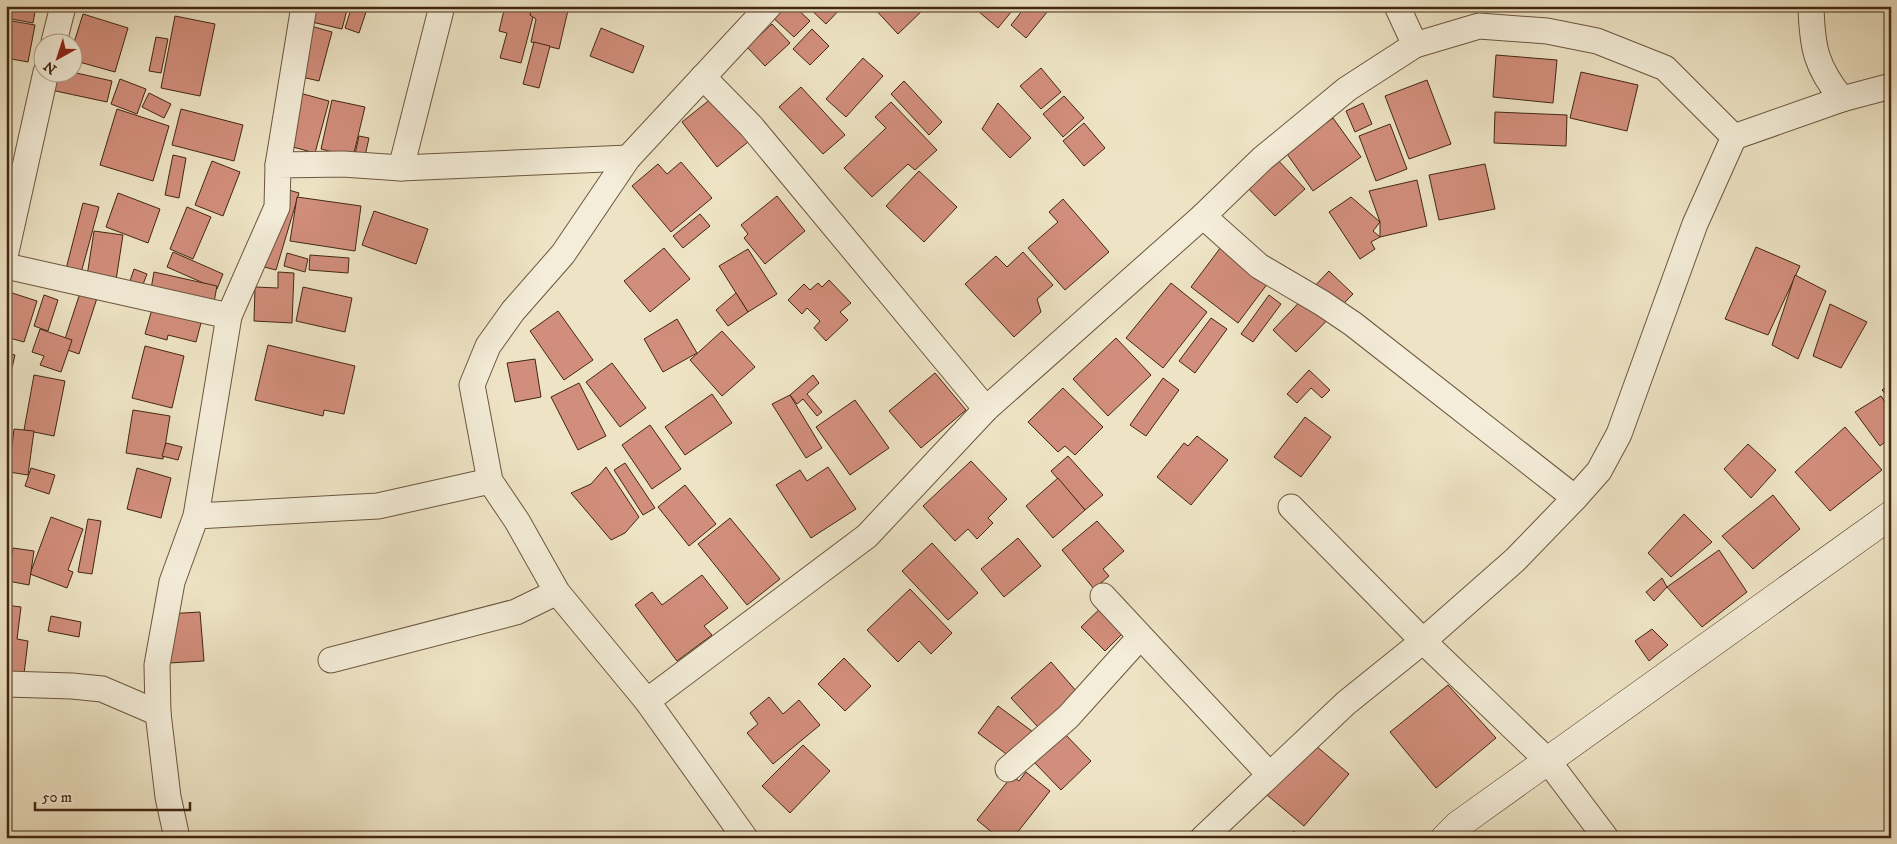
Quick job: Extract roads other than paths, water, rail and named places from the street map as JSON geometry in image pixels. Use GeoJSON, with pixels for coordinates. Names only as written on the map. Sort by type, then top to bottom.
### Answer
{"type":"FeatureCollection","features":[{"type":"Feature","properties":{"kind":"street"},"geometry":{"type":"LineString","coordinates":[[56,32],[63,6]]}},
{"type":"Feature","properties":{"kind":"street"},"geometry":{"type":"LineString","coordinates":[[177,838],[168,797],[158,713],[157,665],[172,582],[196,516],[229,316],[277,207],[278,164],[304,6]]}},
{"type":"Feature","properties":{"kind":"street"},"geometry":{"type":"LineString","coordinates":[[401,168],[442,6]]}},
{"type":"Feature","properties":{"kind":"street"},"geometry":{"type":"LineString","coordinates":[[745,838],[647,701],[557,592],[518,520],[490,481],[472,385],[488,346],[513,311],[563,254],[628,158],[769,6]]}},
{"type":"Feature","properties":{"kind":"street"},"geometry":{"type":"LineString","coordinates":[[1396,6],[1415,44]]}},
{"type":"Feature","properties":{"kind":"street"},"geometry":{"type":"LineString","coordinates":[[1811,6],[1812,31],[1818,61],[1825,78],[1842,99]]}},
{"type":"Feature","properties":{"kind":"street"},"geometry":{"type":"LineString","coordinates":[[647,701],[867,536],[986,409],[1203,216],[1262,159],[1347,89],[1415,44],[1479,16],[1597,41],[1665,68],[1734,137]]}},
{"type":"Feature","properties":{"kind":"street"},"geometry":{"type":"LineString","coordinates":[[703,77],[751,126],[986,409]]}},
{"type":"Feature","properties":{"kind":"street"},"geometry":{"type":"LineString","coordinates":[[6,252],[44,82]]}},
{"type":"Feature","properties":{"kind":"street"},"geometry":{"type":"LineString","coordinates":[[1203,838],[1346,703],[1423,641],[1514,560],[1576,498],[1599,470],[1619,434],[1695,224],[1734,137],[1842,99],[1891,86]]}},
{"type":"Feature","properties":{"kind":"street"},"geometry":{"type":"LineString","coordinates":[[278,164],[343,164],[401,168],[628,158]]}},
{"type":"Feature","properties":{"kind":"street"},"geometry":{"type":"LineString","coordinates":[[1203,216],[1259,266],[1322,303],[1353,324],[1576,498]]}},
{"type":"Feature","properties":{"kind":"street"},"geometry":{"type":"LineString","coordinates":[[6,266],[229,316]]}},
{"type":"Feature","properties":{"kind":"street"},"geometry":{"type":"LineString","coordinates":[[196,516],[378,506],[490,481]]}},
{"type":"Feature","properties":{"kind":"street"},"geometry":{"type":"LineString","coordinates":[[1291,507],[1423,641],[1548,761],[1606,838]]}},
{"type":"Feature","properties":{"kind":"street"},"geometry":{"type":"LineString","coordinates":[[1445,838],[1458,825],[1891,515]]}},
{"type":"Feature","properties":{"kind":"street"},"geometry":{"type":"LineString","coordinates":[[331,660],[516,612],[557,592]]}},
{"type":"Feature","properties":{"kind":"street"},"geometry":{"type":"LineString","coordinates":[[1103,596],[1270,774]]}},
{"type":"Feature","properties":{"kind":"street"},"geometry":{"type":"LineString","coordinates":[[1008,769],[1068,717],[1140,637]]}},
{"type":"Feature","properties":{"kind":"street"},"geometry":{"type":"LineString","coordinates":[[6,684],[72,686],[102,690],[158,713]]}}]}
